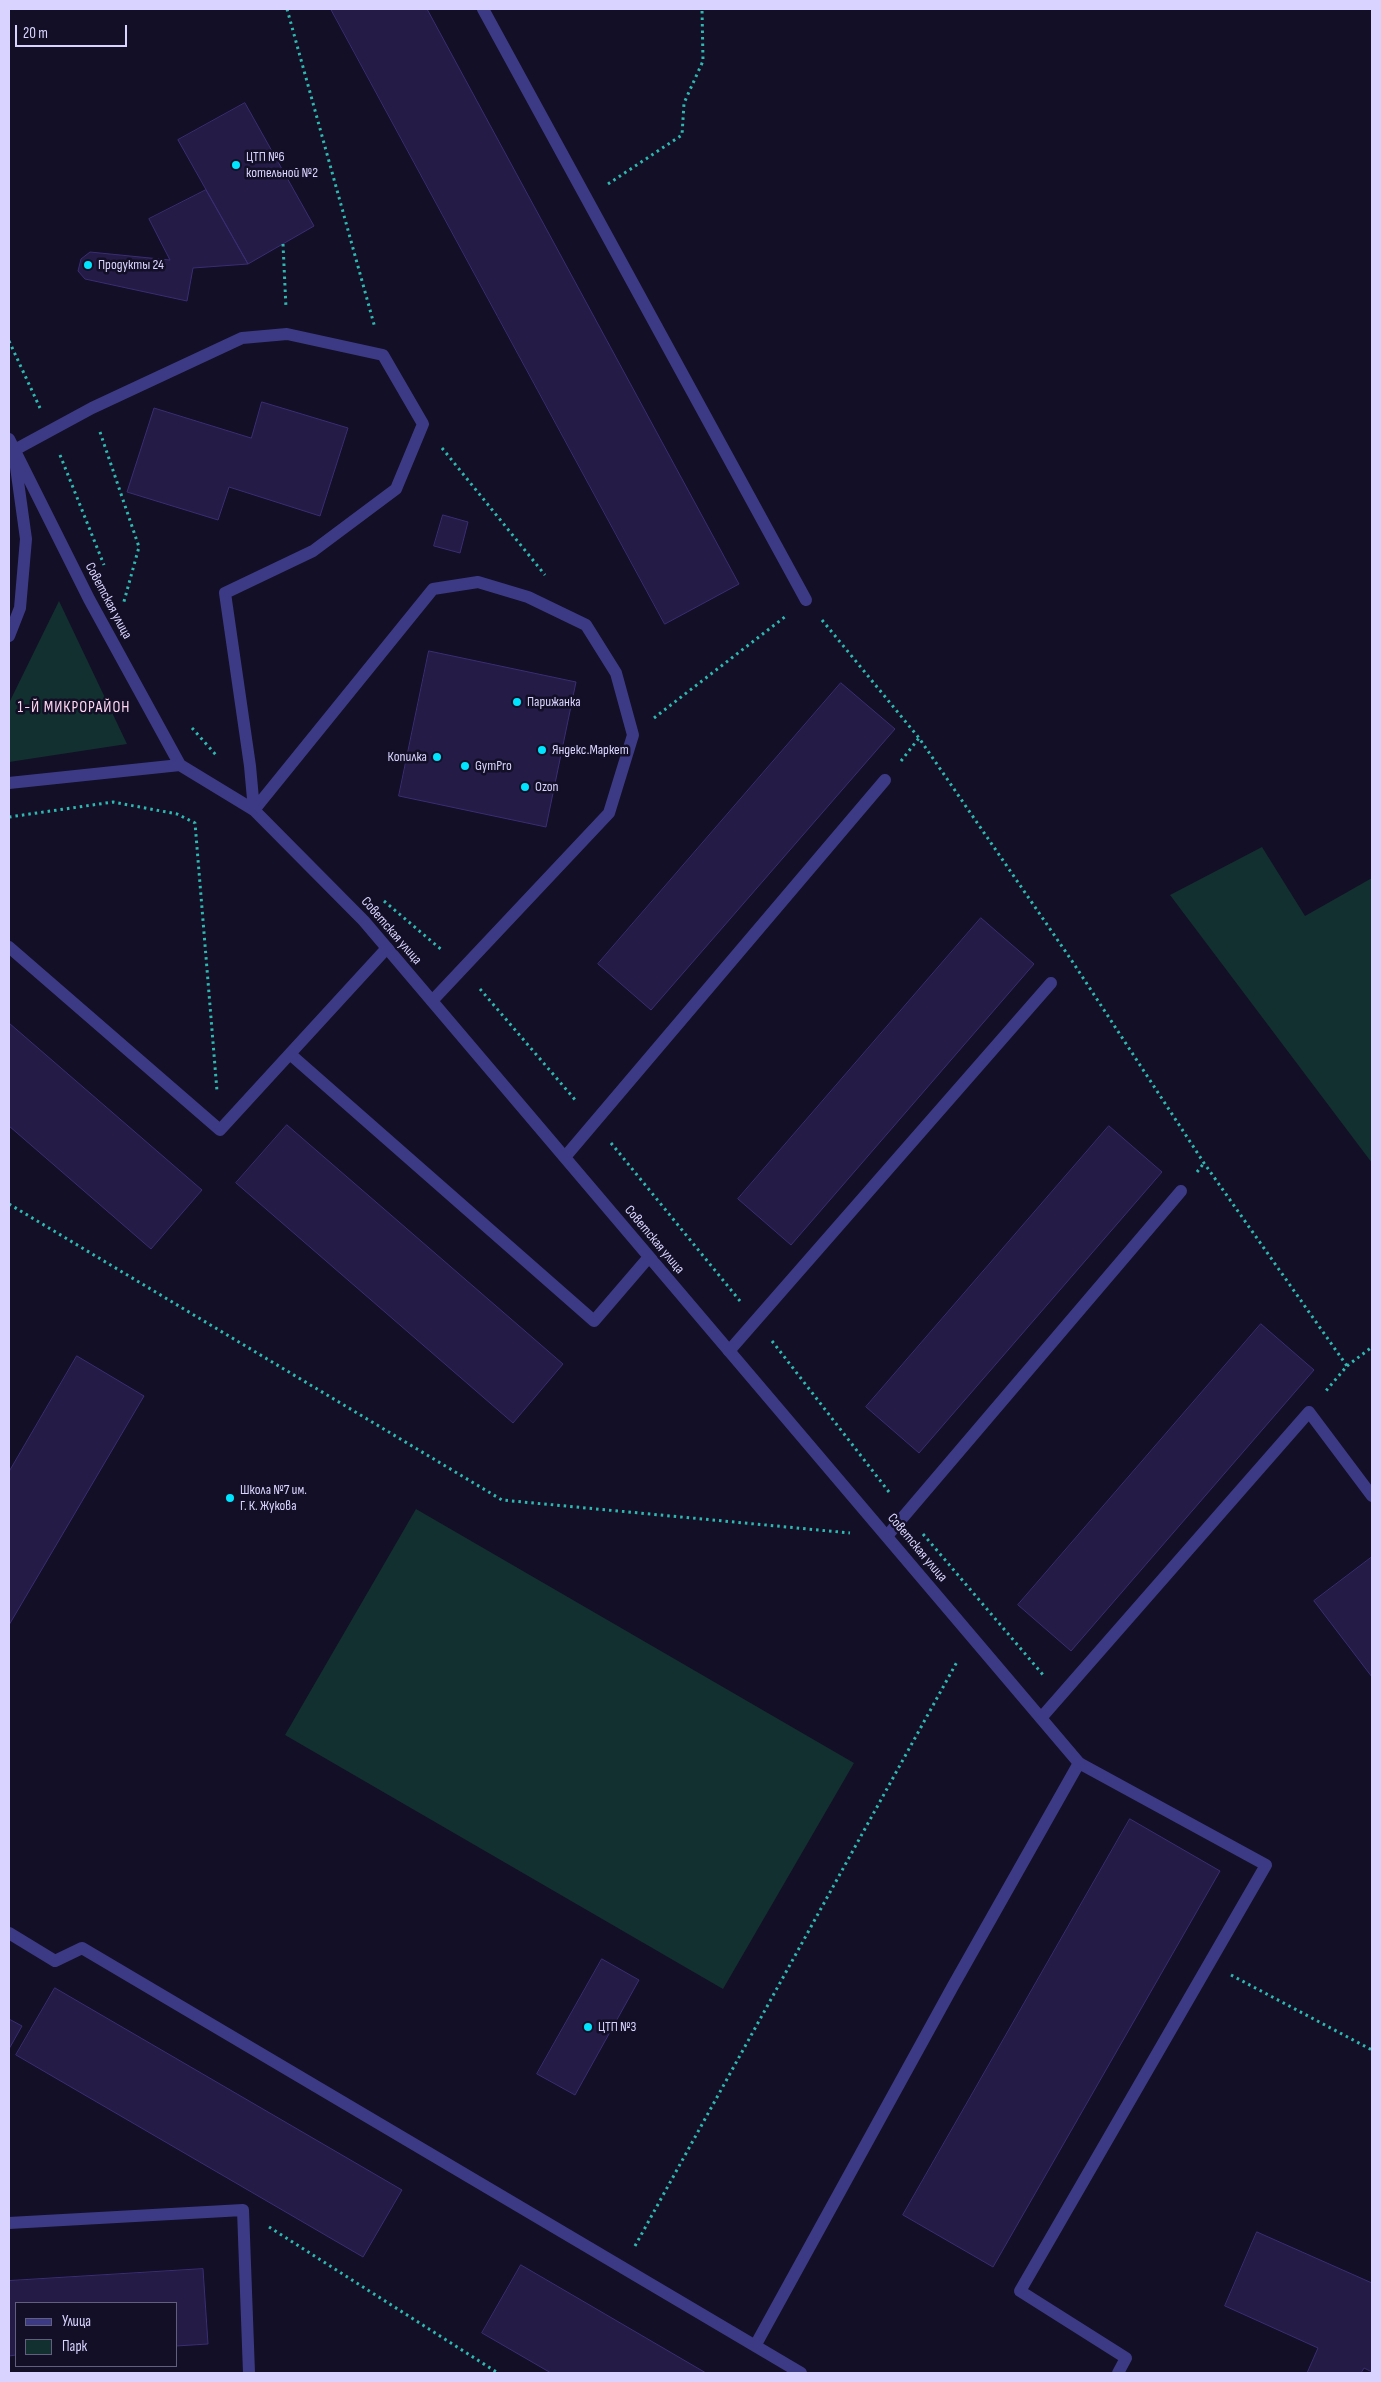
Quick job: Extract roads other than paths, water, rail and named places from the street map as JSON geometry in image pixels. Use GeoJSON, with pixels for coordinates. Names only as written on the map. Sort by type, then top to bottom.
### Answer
{"type":"FeatureCollection","features":[{"type":"Feature","properties":{"kind":"street"},"geometry":{"type":"LineString","coordinates":[[483,9],[806,600]]}},
{"type":"Feature","properties":{"kind":"street"},"geometry":{"type":"LineString","coordinates":[[9,636],[20,608],[26,538],[10,447],[50,430],[92,408],[242,338],[287,334],[383,355],[423,424],[396,489],[313,551],[225,593],[250,766],[254,810]]}},
{"type":"Feature","properties":{"kind":"street","name":"Советская улица"},"geometry":{"type":"LineString","coordinates":[[10,447],[89,599],[180,764],[254,810],[364,921],[1079,1763]]}},
{"type":"Feature","properties":{"kind":"street"},"geometry":{"type":"LineString","coordinates":[[254,810],[432,589],[478,582],[528,597],[586,625],[616,673],[632,735],[609,813],[432,1002]]}},
{"type":"Feature","properties":{"kind":"street"},"geometry":{"type":"LineString","coordinates":[[9,783],[180,764]]}},
{"type":"Feature","properties":{"kind":"street"},"geometry":{"type":"LineString","coordinates":[[565,1157],[885,780]]}},
{"type":"Feature","properties":{"kind":"street"},"geometry":{"type":"LineString","coordinates":[[9,947],[220,1130],[387,948]]}},
{"type":"Feature","properties":{"kind":"street"},"geometry":{"type":"LineString","coordinates":[[729,1351],[1051,983]]}},
{"type":"Feature","properties":{"kind":"street"},"geometry":{"type":"LineString","coordinates":[[290,1054],[594,1321],[649,1257]]}},
{"type":"Feature","properties":{"kind":"street"},"geometry":{"type":"LineString","coordinates":[[887,1536],[1181,1191]]}},
{"type":"Feature","properties":{"kind":"street"},"geometry":{"type":"LineString","coordinates":[[1041,1718],[1309,1412],[1372,1496]]}},
{"type":"Feature","properties":{"kind":"street"},"geometry":{"type":"LineString","coordinates":[[755,2346],[950,1984],[1079,1763],[1266,1865],[1020,2291],[1126,2358],[1118,2373]]}},
{"type":"Feature","properties":{"kind":"street"},"geometry":{"type":"LineString","coordinates":[[9,1933],[55,1961],[82,1948],[801,2373]]}},
{"type":"Feature","properties":{"kind":"street"},"geometry":{"type":"LineString","coordinates":[[9,2223],[243,2210],[249,2373]]}},
{"type":"Feature","properties":{"kind":"place","name":"ЦТП №6 котельной №2"},"geometry":{"type":"Point","coordinates":[236,165]}},
{"type":"Feature","properties":{"kind":"place","name":"Продукты 24"},"geometry":{"type":"Point","coordinates":[88,265]}},
{"type":"Feature","properties":{"kind":"place","name":"Парижанка"},"geometry":{"type":"Point","coordinates":[517,702]}},
{"type":"Feature","properties":{"kind":"place","name":"Яндекс.Маркет"},"geometry":{"type":"Point","coordinates":[542,750]}},
{"type":"Feature","properties":{"kind":"place","name":"Копилка"},"geometry":{"type":"Point","coordinates":[437,757]}},
{"type":"Feature","properties":{"kind":"place","name":"GymPro"},"geometry":{"type":"Point","coordinates":[465,766]}},
{"type":"Feature","properties":{"kind":"place","name":"Ozon"},"geometry":{"type":"Point","coordinates":[525,787]}},
{"type":"Feature","properties":{"kind":"place","name":"Школа №7 им. Г. К. Жукова"},"geometry":{"type":"Point","coordinates":[230,1498]}},
{"type":"Feature","properties":{"kind":"place","name":"ЦТП №3"},"geometry":{"type":"Point","coordinates":[588,2027]}},
{"type":"Feature","properties":{"kind":"district","name":"1-Й МИКРОРАЙОН"},"geometry":{"type":"Point","coordinates":[74,708]}}]}
